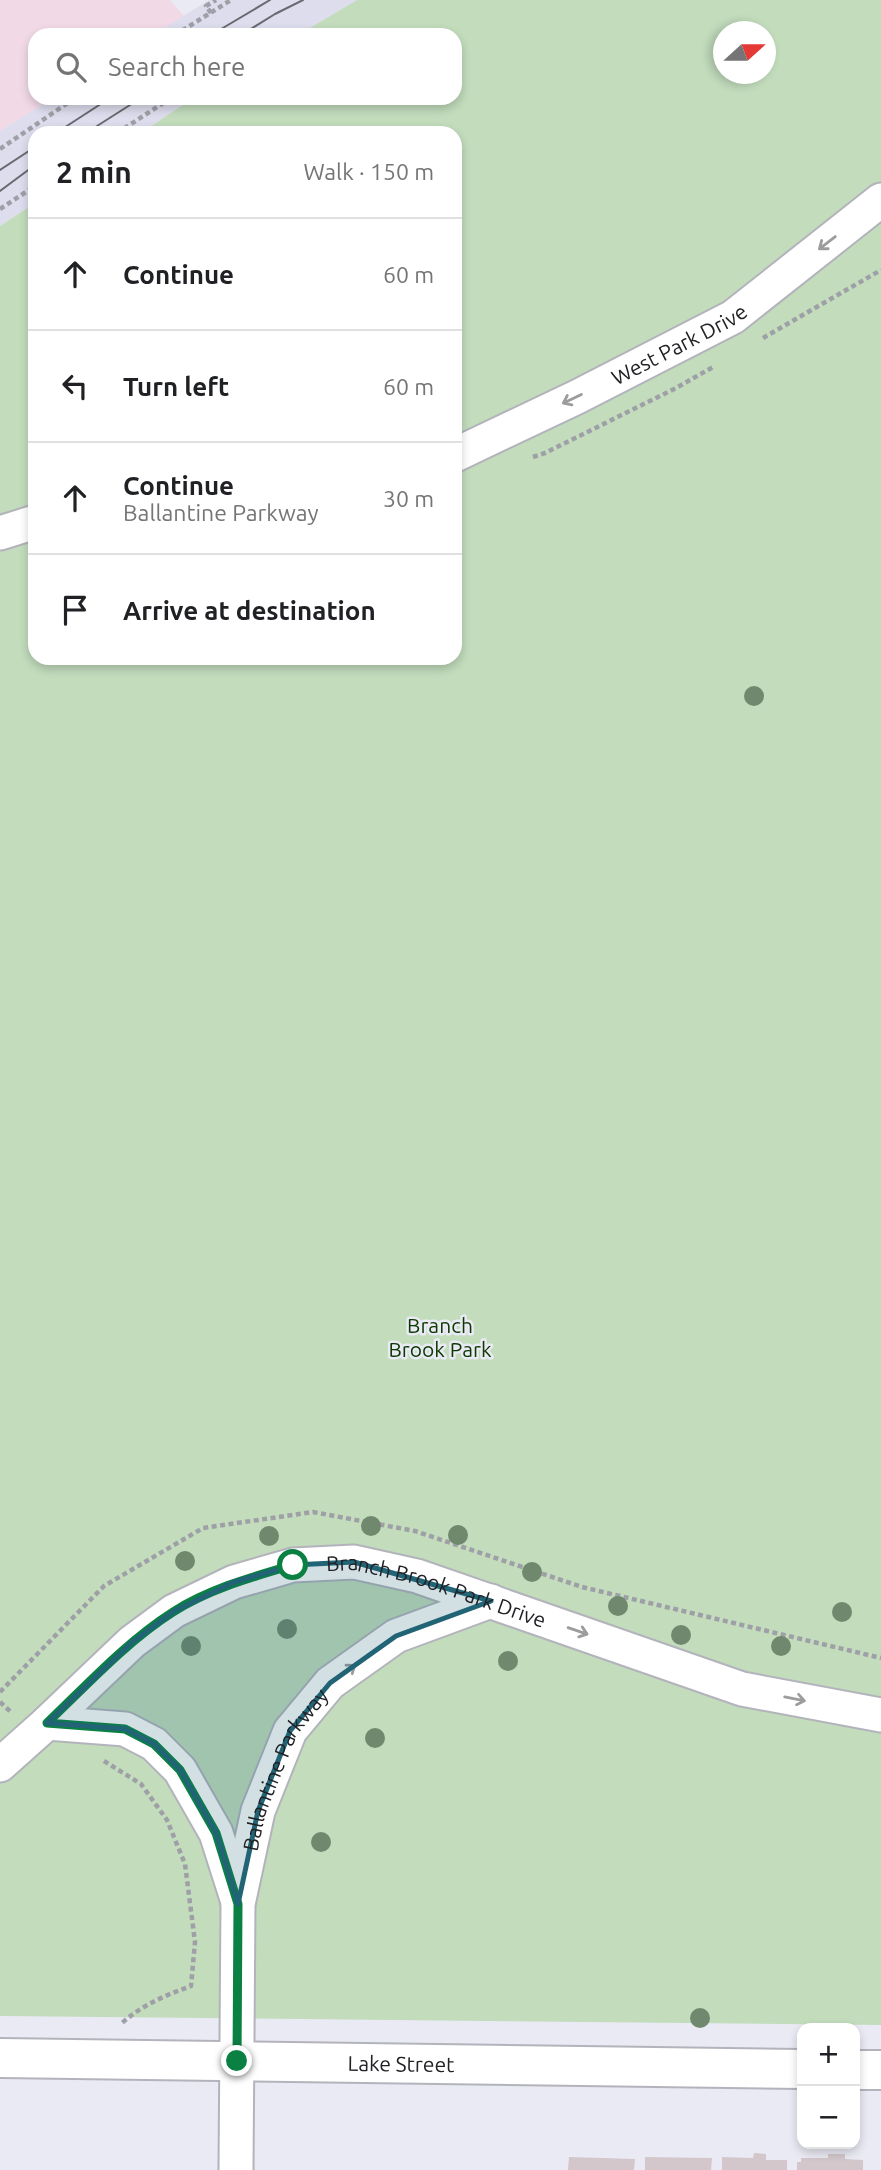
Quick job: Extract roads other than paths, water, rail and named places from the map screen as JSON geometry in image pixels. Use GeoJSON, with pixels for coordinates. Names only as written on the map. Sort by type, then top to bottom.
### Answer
{"type":"FeatureCollection","features":[{"type":"Feature","properties":{"kind":"street","name":"West Park Drive"},"geometry":{"type":"LineString","coordinates":[[462,452],[578,397],[733,317],[881,200]]}},
{"type":"Feature","properties":{"kind":"street"},"geometry":{"type":"LineString","coordinates":[[0,533],[28,524]]}},
{"type":"Feature","properties":{"kind":"street","name":"Branch Brook Park Drive"},"geometry":{"type":"LineString","coordinates":[[0,1765],[132,1642],[174,1611],[234,1582],[293,1565],[354,1562],[417,1576],[742,1689],[881,1715]]}},
{"type":"Feature","properties":{"kind":"street","name":"Ballantine Parkway"},"geometry":{"type":"LineString","coordinates":[[236,2170],[238,1904],[258,1811],[290,1731],[330,1683],[396,1636],[491,1601]]}},
{"type":"Feature","properties":{"kind":"street"},"geometry":{"type":"LineString","coordinates":[[47,1723],[125,1729],[154,1744],[180,1770],[216,1833],[238,1904]]}},
{"type":"Feature","properties":{"kind":"street","name":"Lake Street"},"geometry":{"type":"LineString","coordinates":[[0,2058],[797,2069]]}},
{"type":"Feature","properties":{"kind":"street"},"geometry":{"type":"LineString","coordinates":[[860,2070],[881,2070]]}},
{"type":"Feature","properties":{"kind":"tram line"},"geometry":{"type":"LineString","coordinates":[[223,28],[270,0]]}},
{"type":"Feature","properties":{"kind":"tram line"},"geometry":{"type":"LineString","coordinates":[[252,28],[303,0]]}},
{"type":"Feature","properties":{"kind":"tram line"},"geometry":{"type":"LineString","coordinates":[[67,126],[99,105]]}},
{"type":"Feature","properties":{"kind":"tram line"},"geometry":{"type":"LineString","coordinates":[[97,126],[130,105]]}},
{"type":"Feature","properties":{"kind":"tram line"},"geometry":{"type":"LineString","coordinates":[[0,170],[28,152]]}},
{"type":"Feature","properties":{"kind":"tram line"},"geometry":{"type":"LineString","coordinates":[[0,191],[28,170]]}},
{"type":"Feature","properties":{"kind":"park label","name":"Branch Brook Park"},"geometry":{"type":"Point","coordinates":[440,1337]}}]}
